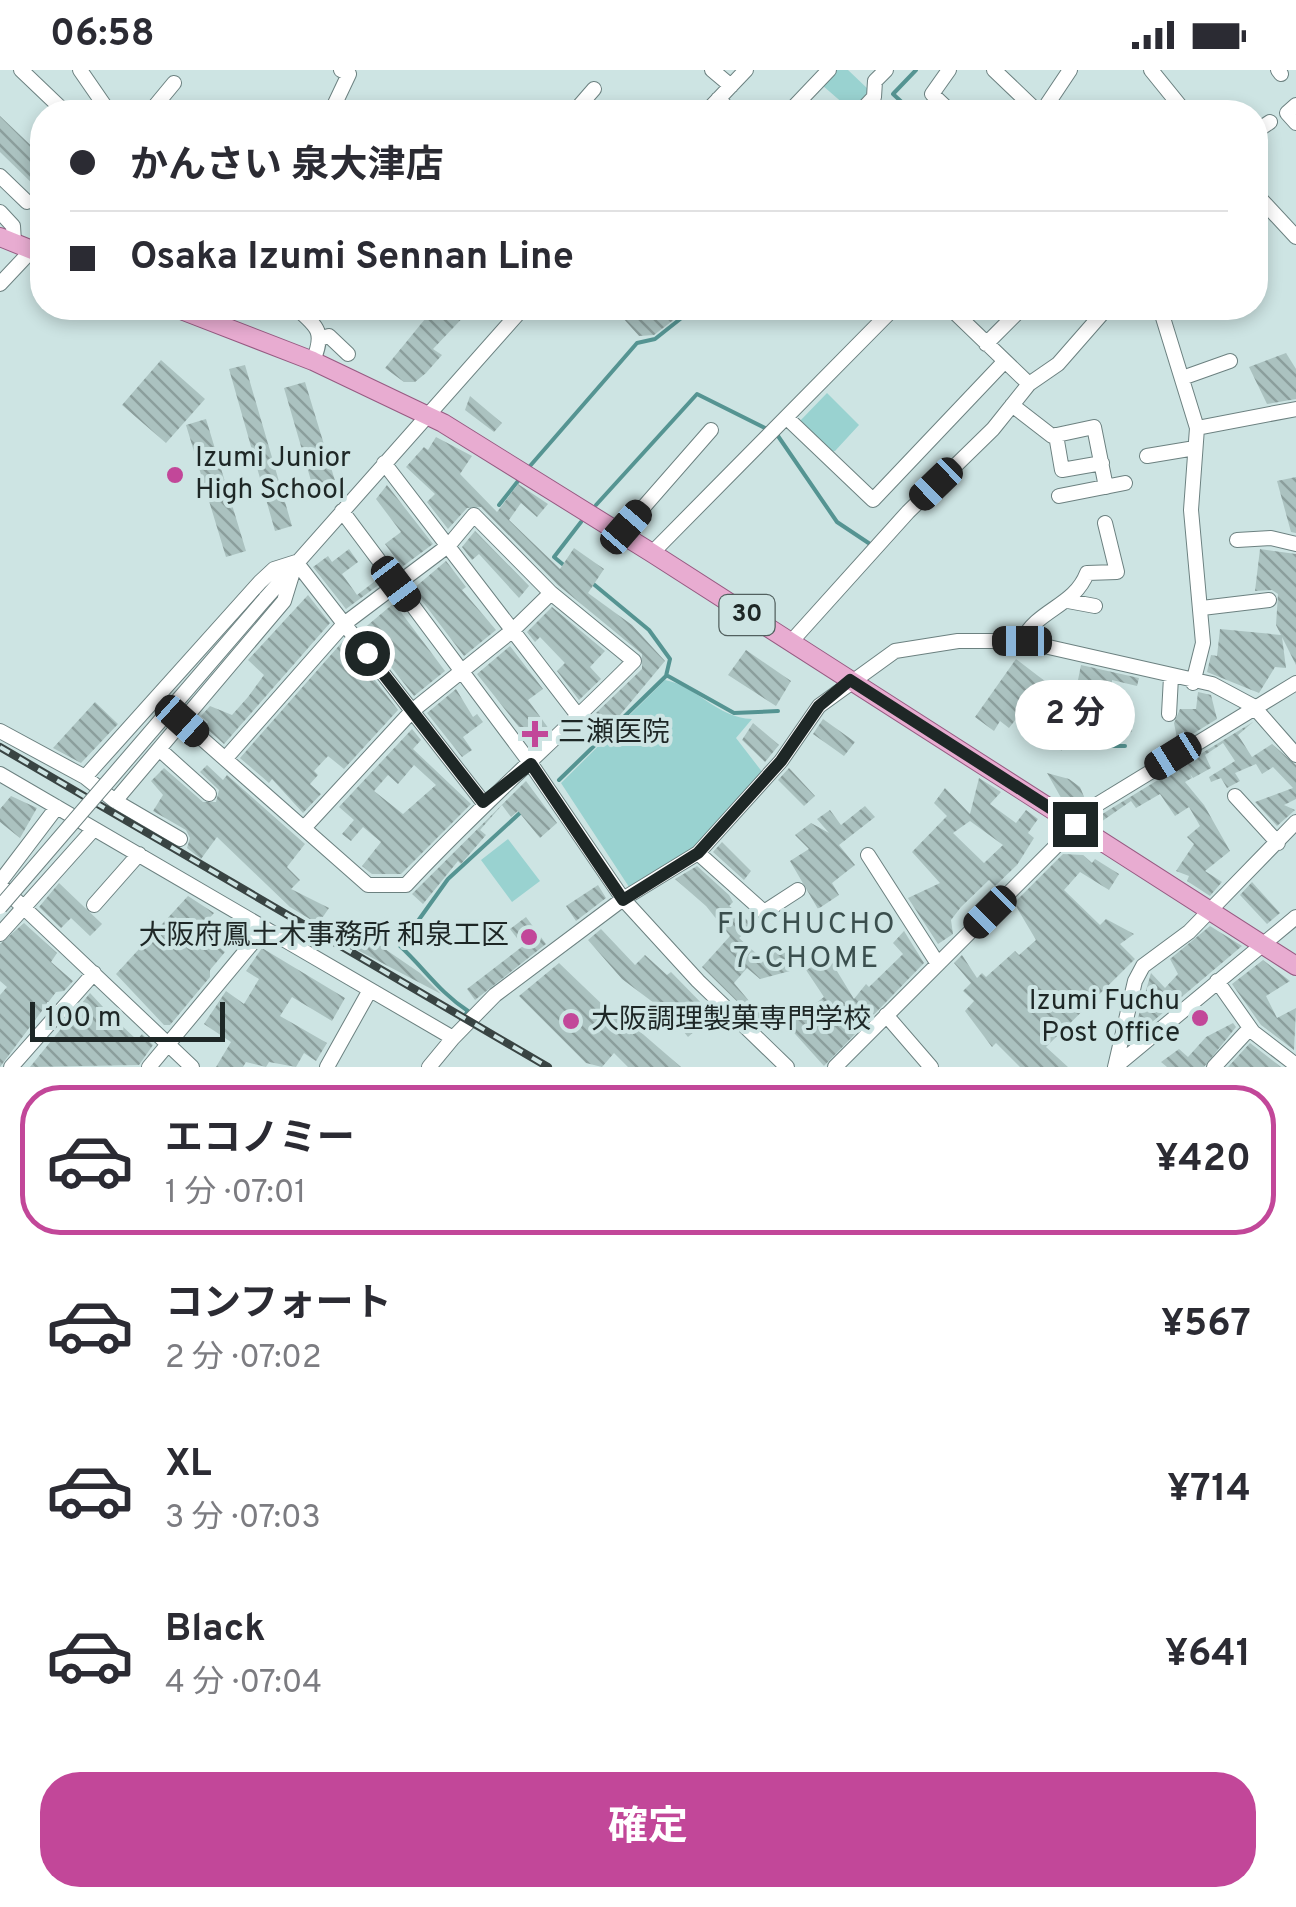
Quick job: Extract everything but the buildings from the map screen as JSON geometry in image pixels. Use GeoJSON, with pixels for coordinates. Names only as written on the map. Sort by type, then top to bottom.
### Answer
{"type":"FeatureCollection","features":[{"type":"Feature","properties":{"kind":"main road","name":"30"},"geometry":{"type":"LineString","coordinates":[[207,320],[313,361],[426,414],[652,552],[1296,966]]}},
{"type":"Feature","properties":{"kind":"street"},"geometry":{"type":"LineString","coordinates":[[21,70],[52,100]]}},
{"type":"Feature","properties":{"kind":"street"},"geometry":{"type":"LineString","coordinates":[[80,70],[101,100]]}},
{"type":"Feature","properties":{"kind":"street"},"geometry":{"type":"LineString","coordinates":[[337,100],[349,74],[341,70]]}},
{"type":"Feature","properties":{"kind":"street"},"geometry":{"type":"LineString","coordinates":[[712,70],[731,86]]}},
{"type":"Feature","properties":{"kind":"street"},"geometry":{"type":"LineString","coordinates":[[718,99],[746,70]]}},
{"type":"Feature","properties":{"kind":"street"},"geometry":{"type":"LineString","coordinates":[[872,100],[875,82],[886,70]]}},
{"type":"Feature","properties":{"kind":"street"},"geometry":{"type":"LineString","coordinates":[[938,100],[932,94],[948,70]]}},
{"type":"Feature","properties":{"kind":"street"},"geometry":{"type":"LineString","coordinates":[[994,70],[1027,100]]}},
{"type":"Feature","properties":{"kind":"street"},"geometry":{"type":"LineString","coordinates":[[1049,100],[1070,70]]}},
{"type":"Feature","properties":{"kind":"street"},"geometry":{"type":"LineString","coordinates":[[1151,70],[1176,100]]}},
{"type":"Feature","properties":{"kind":"street"},"geometry":{"type":"LineString","coordinates":[[800,100],[825,72]]}},
{"type":"Feature","properties":{"kind":"street"},"geometry":{"type":"LineString","coordinates":[[160,100],[174,83]]}},
{"type":"Feature","properties":{"kind":"street"},"geometry":{"type":"LineString","coordinates":[[581,100],[585,92]]}},
{"type":"Feature","properties":{"kind":"street"},"geometry":{"type":"LineString","coordinates":[[1296,105],[1287,113],[1296,123]]}},
{"type":"Feature","properties":{"kind":"street"},"geometry":{"type":"LineString","coordinates":[[3,185],[27,202]]}},
{"type":"Feature","properties":{"kind":"street"},"geometry":{"type":"LineString","coordinates":[[1268,207],[1296,237]]}},
{"type":"Feature","properties":{"kind":"street"},"geometry":{"type":"LineString","coordinates":[[0,212],[14,226],[7,240]]}},
{"type":"Feature","properties":{"kind":"street"},"geometry":{"type":"LineString","coordinates":[[0,284],[30,258]]}},
{"type":"Feature","properties":{"kind":"street"},"geometry":{"type":"LineString","coordinates":[[309,320],[320,330],[322,338],[313,361]]}},
{"type":"Feature","properties":{"kind":"street"},"geometry":{"type":"LineString","coordinates":[[0,907],[296,562],[511,320]]}},
{"type":"Feature","properties":{"kind":"street"},"geometry":{"type":"LineString","coordinates":[[652,552],[882,320]]}},
{"type":"Feature","properties":{"kind":"street"},"geometry":{"type":"LineString","coordinates":[[962,320],[1029,384]]}},
{"type":"Feature","properties":{"kind":"street"},"geometry":{"type":"LineString","coordinates":[[986,344],[1010,320]]}},
{"type":"Feature","properties":{"kind":"street"},"geometry":{"type":"LineString","coordinates":[[790,644],[1029,384],[1058,364],[1096,320]]}},
{"type":"Feature","properties":{"kind":"street"},"geometry":{"type":"LineString","coordinates":[[1164,320],[1185,376],[1198,428],[1191,510],[1203,643],[1193,683]]}},
{"type":"Feature","properties":{"kind":"street"},"geometry":{"type":"LineString","coordinates":[[322,338],[328,336],[348,354]]}},
{"type":"Feature","properties":{"kind":"street"},"geometry":{"type":"LineString","coordinates":[[1185,376],[1230,361]]}},
{"type":"Feature","properties":{"kind":"street"},"geometry":{"type":"LineString","coordinates":[[787,418],[872,500],[1004,362]]}},
{"type":"Feature","properties":{"kind":"street"},"geometry":{"type":"LineString","coordinates":[[1012,406],[1056,435],[1094,427],[1106,487]]}},
{"type":"Feature","properties":{"kind":"street"},"geometry":{"type":"LineString","coordinates":[[1198,428],[1296,409]]}},
{"type":"Feature","properties":{"kind":"street"},"geometry":{"type":"LineString","coordinates":[[620,534],[711,430]]}},
{"type":"Feature","properties":{"kind":"street"},"geometry":{"type":"LineString","coordinates":[[1056,435],[1062,470],[1102,463]]}},
{"type":"Feature","properties":{"kind":"street"},"geometry":{"type":"LineString","coordinates":[[1147,456],[1195,448]]}},
{"type":"Feature","properties":{"kind":"street"},"geometry":{"type":"LineString","coordinates":[[384,463],[579,717]]}},
{"type":"Feature","properties":{"kind":"street"},"geometry":{"type":"LineString","coordinates":[[1059,496],[1125,483]]}},
{"type":"Feature","properties":{"kind":"street"},"geometry":{"type":"LineString","coordinates":[[342,510],[531,764],[623,900],[698,982],[787,1067]]}},
{"type":"Feature","properties":{"kind":"street"},"geometry":{"type":"LineString","coordinates":[[182,721],[225,759],[304,828],[368,885],[406,885],[483,802],[531,764],[634,661],[551,592],[474,515],[449,544],[344,624],[225,759]]}},
{"type":"Feature","properties":{"kind":"street"},"geometry":{"type":"LineString","coordinates":[[1022,641],[1030,624],[1080,590],[1086,573],[1117,572],[1105,523]]}},
{"type":"Feature","properties":{"kind":"street"},"geometry":{"type":"LineString","coordinates":[[1238,540],[1271,538],[1296,544]]}},
{"type":"Feature","properties":{"kind":"street"},"geometry":{"type":"LineString","coordinates":[[296,562],[483,802]]}},
{"type":"Feature","properties":{"kind":"street"},"geometry":{"type":"LineString","coordinates":[[116,801],[284,601],[296,562]]}},
{"type":"Feature","properties":{"kind":"street"},"geometry":{"type":"LineString","coordinates":[[85,778],[260,582],[274,569],[296,562]]}},
{"type":"Feature","properties":{"kind":"street"},"geometry":{"type":"LineString","coordinates":[[304,828],[412,711],[513,630],[551,592]]}},
{"type":"Feature","properties":{"kind":"street"},"geometry":{"type":"LineString","coordinates":[[1202,608],[1269,600]]}},
{"type":"Feature","properties":{"kind":"street"},"geometry":{"type":"LineString","coordinates":[[1068,601],[1095,606]]}},
{"type":"Feature","properties":{"kind":"street"},"geometry":{"type":"LineString","coordinates":[[429,1067],[495,995],[623,900],[698,853],[781,761],[819,706],[895,650],[958,641],[1022,641],[1193,683],[1212,684],[1253,706],[1296,755]]}},
{"type":"Feature","properties":{"kind":"street"},"geometry":{"type":"LineString","coordinates":[[1169,714],[1171,677]]}},
{"type":"Feature","properties":{"kind":"street"},"geometry":{"type":"LineString","coordinates":[[834,1067],[1075,824],[1075,818],[1296,683]]}},
{"type":"Feature","properties":{"kind":"street"},"geometry":{"type":"LineString","coordinates":[[0,731],[85,778],[116,801],[175,831]]}},
{"type":"Feature","properties":{"kind":"street"},"geometry":{"type":"LineString","coordinates":[[159,749],[210,794]]}},
{"type":"Feature","properties":{"kind":"street"},"geometry":{"type":"LineString","coordinates":[[0,774],[453,1038]]}},
{"type":"Feature","properties":{"kind":"street"},"geometry":{"type":"LineString","coordinates":[[1235,796],[1278,842]]}},
{"type":"Feature","properties":{"kind":"street"},"geometry":{"type":"LineString","coordinates":[[56,806],[0,884],[192,1067]]}},
{"type":"Feature","properties":{"kind":"street"},"geometry":{"type":"LineString","coordinates":[[1115,1067],[1135,981],[1143,966],[1189,932],[1296,822]]}},
{"type":"Feature","properties":{"kind":"street"},"geometry":{"type":"LineString","coordinates":[[0,934],[92,830]]}},
{"type":"Feature","properties":{"kind":"street"},"geometry":{"type":"LineString","coordinates":[[698,853],[764,912],[798,890]]}},
{"type":"Feature","properties":{"kind":"street"},"geometry":{"type":"LineString","coordinates":[[94,905],[140,854]]}},
{"type":"Feature","properties":{"kind":"street"},"geometry":{"type":"LineString","coordinates":[[868,855],[886,883],[890,901],[938,964]]}},
{"type":"Feature","properties":{"kind":"street"},"geometry":{"type":"LineString","coordinates":[[1115,1067],[1296,917]]}},
{"type":"Feature","properties":{"kind":"street"},"geometry":{"type":"LineString","coordinates":[[149,1067],[264,929]]}},
{"type":"Feature","properties":{"kind":"street"},"geometry":{"type":"LineString","coordinates":[[11,1067],[94,973]]}},
{"type":"Feature","properties":{"kind":"street"},"geometry":{"type":"LineString","coordinates":[[1217,981],[1250,1028],[1296,1065]]}},
{"type":"Feature","properties":{"kind":"street"},"geometry":{"type":"LineString","coordinates":[[327,1067],[370,990]]}},
{"type":"Feature","properties":{"kind":"street"},"geometry":{"type":"LineString","coordinates":[[886,1015],[932,1067]]}},
{"type":"Feature","properties":{"kind":"street"},"geometry":{"type":"LineString","coordinates":[[1214,1067],[1250,1028]]}},
{"type":"Feature","properties":{"kind":"shaded area"},"geometry":{"type":"Polygon","coordinates":[[[836,70],[848,70],[869,90],[862,100],[839,100],[822,85],[836,70]]]}},
{"type":"Feature","properties":{"kind":"shaded area"},"geometry":{"type":"Polygon","coordinates":[[[827,393],[859,425],[830,452],[799,422],[827,393]]]}},
{"type":"Feature","properties":{"kind":"shaded area"},"geometry":{"type":"Polygon","coordinates":[[[665,680],[687,688],[728,713],[752,719],[736,738],[763,773],[695,846],[631,890],[561,783],[665,680]]]}},
{"type":"Feature","properties":{"kind":"shaded area"},"geometry":{"type":"Polygon","coordinates":[[[508,839],[540,881],[512,902],[481,860],[508,839]]]}},
{"type":"Feature","properties":{"kind":"waterway"},"geometry":{"type":"LineString","coordinates":[[900,100],[893,94],[916,70]]}},
{"type":"Feature","properties":{"kind":"waterway"},"geometry":{"type":"LineString","coordinates":[[530,466],[637,343],[655,339],[679,320]]}},
{"type":"Feature","properties":{"kind":"waterway"},"geometry":{"type":"LineString","coordinates":[[596,505],[697,394],[767,429]]}},
{"type":"Feature","properties":{"kind":"waterway"},"geometry":{"type":"LineString","coordinates":[[778,436],[837,522],[870,544]]}},
{"type":"Feature","properties":{"kind":"waterway"},"geometry":{"type":"LineString","coordinates":[[499,505],[518,481]]}},
{"type":"Feature","properties":{"kind":"waterway"},"geometry":{"type":"LineString","coordinates":[[566,567],[554,557],[581,522]]}},
{"type":"Feature","properties":{"kind":"waterway"},"geometry":{"type":"LineString","coordinates":[[559,780],[666,676],[670,659],[649,630],[591,582]]}},
{"type":"Feature","properties":{"kind":"waterway"},"geometry":{"type":"LineString","coordinates":[[668,676],[734,713],[778,711]]}},
{"type":"Feature","properties":{"kind":"waterway"},"geometry":{"type":"LineString","coordinates":[[1095,746],[1125,746]]}},
{"type":"Feature","properties":{"kind":"waterway"},"geometry":{"type":"LineString","coordinates":[[461,1021],[468,1011],[400,946],[448,879],[521,812]]}},
{"type":"Feature","properties":{"kind":"railway"},"geometry":{"type":"LineString","coordinates":[[0,747],[548,1067]]}},
{"type":"Feature","properties":{"kind":"place","name":"Izumi Junior High School"},"geometry":{"type":"Point","coordinates":[175,475]}},
{"type":"Feature","properties":{"kind":"place","name":"三瀬医院"},"geometry":{"type":"Point","coordinates":[535,734]}},
{"type":"Feature","properties":{"kind":"place","name":"大阪府鳳土木事務所 和泉工区"},"geometry":{"type":"Point","coordinates":[529,937]}},
{"type":"Feature","properties":{"kind":"place","name":"Izumi Fuchu Post Office"},"geometry":{"type":"Point","coordinates":[1200,1018]}},
{"type":"Feature","properties":{"kind":"place","name":"大阪調理製菓専門学校"},"geometry":{"type":"Point","coordinates":[571,1021]}},
{"type":"Feature","properties":{"kind":"district","name":"FUCHUCHO 7-CHOME"},"geometry":{"type":"Point","coordinates":[807,942]}},
{"type":"Feature","properties":{"kind":"route"},"geometry":{"type":"LineString","coordinates":[[367,653],[483,802],[531,764],[623,900],[698,853],[781,761],[819,706],[850,680],[1075,824]]}}]}
